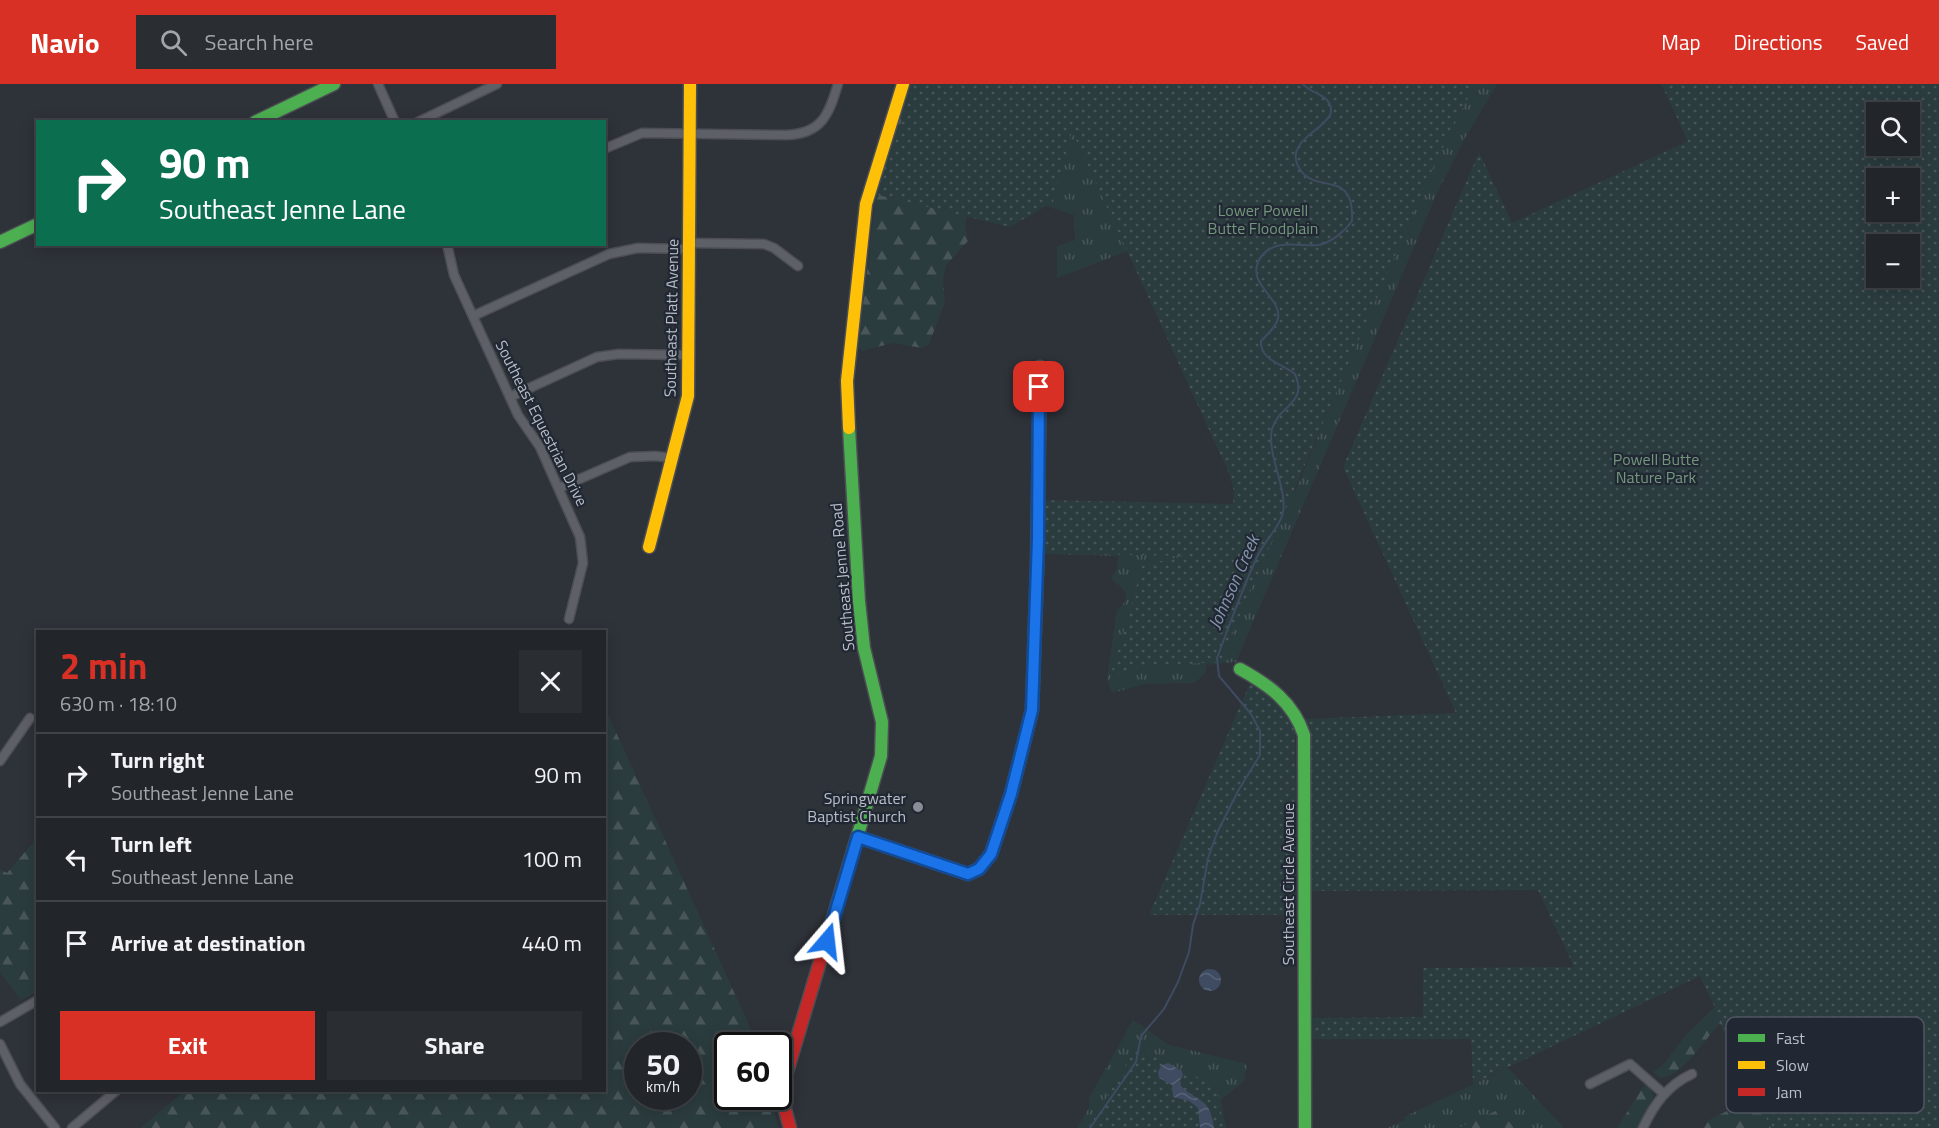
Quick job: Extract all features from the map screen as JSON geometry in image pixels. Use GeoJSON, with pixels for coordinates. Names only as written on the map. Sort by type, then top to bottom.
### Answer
{"type":"FeatureCollection","features":[{"type":"Feature","properties":{"kind":"street"},"geometry":{"type":"LineString","coordinates":[[259,120],[334,84]]}},
{"type":"Feature","properties":{"kind":"street"},"geometry":{"type":"LineString","coordinates":[[378,84],[394,120]]}},
{"type":"Feature","properties":{"kind":"street"},"geometry":{"type":"LineString","coordinates":[[422,120],[496,84]]}},
{"type":"Feature","properties":{"kind":"street","name":"Southeast Platt Avenue"},"geometry":{"type":"LineString","coordinates":[[649,548],[686,408],[690,84]]}},
{"type":"Feature","properties":{"kind":"street"},"geometry":{"type":"LineString","coordinates":[[606,148],[642,133],[786,135],[806,132],[827,115],[838,84]]}},
{"type":"Feature","properties":{"kind":"street","name":"Southeast Jenne Road"},"geometry":{"type":"LineString","coordinates":[[790,1128],[783,1102],[785,1082],[879,765],[883,738],[879,707],[864,648],[858,601],[847,381],[866,204],[903,84]]}},
{"type":"Feature","properties":{"kind":"street"},"geometry":{"type":"LineString","coordinates":[[0,242],[36,225]]}},
{"type":"Feature","properties":{"kind":"street"},"geometry":{"type":"LineString","coordinates":[[472,316],[609,254],[638,248],[764,244],[774,248],[798,266]]}},
{"type":"Feature","properties":{"kind":"street","name":"Southeast Equestrian Drive"},"geometry":{"type":"LineString","coordinates":[[447,246],[454,275],[472,316],[518,415],[540,447],[576,524],[582,549],[581,578],[569,619]]}},
{"type":"Feature","properties":{"kind":"street"},"geometry":{"type":"LineString","coordinates":[[510,397],[597,357],[619,354],[687,355]]}},
{"type":"Feature","properties":{"kind":"street"},"geometry":{"type":"LineString","coordinates":[[858,837],[968,874],[979,869],[991,854],[1014,783],[1032,710],[1038,539],[1040,368]]}},
{"type":"Feature","properties":{"kind":"street"},"geometry":{"type":"LineString","coordinates":[[559,488],[630,457],[673,458]]}},
{"type":"Feature","properties":{"kind":"street","name":"Southeast Circle Avenue"},"geometry":{"type":"LineString","coordinates":[[1240,669],[1266,684],[1287,702],[1298,718],[1304,735],[1305,1128]]}},
{"type":"Feature","properties":{"kind":"street"},"geometry":{"type":"LineString","coordinates":[[0,761],[30,718]]}},
{"type":"Feature","properties":{"kind":"street"},"geometry":{"type":"LineString","coordinates":[[0,1022],[36,1001]]}},
{"type":"Feature","properties":{"kind":"street"},"geometry":{"type":"LineString","coordinates":[[0,1044],[20,1084],[55,1128]]}},
{"type":"Feature","properties":{"kind":"street"},"geometry":{"type":"LineString","coordinates":[[1590,1084],[1630,1064],[1664,1094]]}},
{"type":"Feature","properties":{"kind":"street"},"geometry":{"type":"LineString","coordinates":[[1643,1128],[1664,1094],[1676,1082],[1692,1074]]}},
{"type":"Feature","properties":{"kind":"street"},"geometry":{"type":"LineString","coordinates":[[72,1128],[115,1092]]}},
{"type":"Feature","properties":{"kind":"green space"},"geometry":{"type":"Polygon","coordinates":[[[910,84],[1005,84],[968,209],[965,226],[968,241],[946,265],[943,281],[945,302],[929,344],[922,348],[893,343],[862,351],[858,348],[876,194],[910,84]]]}},
{"type":"Feature","properties":{"kind":"green space","name":"Lower Powell Butte Floodplain"},"geometry":{"type":"Polygon","coordinates":[[[913,84],[1475,84],[1435,163],[1220,662],[1142,666],[1110,677],[1143,565],[1184,556],[1042,553],[1043,500],[1233,504],[1234,491],[1229,473],[1072,131],[1053,202],[1010,227],[878,195],[913,84]]]}},
{"type":"Feature","properties":{"kind":"green space"},"geometry":{"type":"Polygon","coordinates":[[[1086,84],[1276,489],[1295,492],[1415,200],[1450,84],[1497,84],[1465,138],[1437,193],[1236,662],[1206,665],[1206,672],[1195,683],[1145,684],[1112,693],[1107,679],[1117,610],[1126,598],[1122,588],[1111,577],[1117,569],[1118,556],[1041,554],[1236,505],[1233,482],[1128,251],[1057,278],[1057,246],[1075,240],[1074,215],[976,183],[1086,84]]]}},
{"type":"Feature","properties":{"kind":"green space","name":"Powell Butte Nature Park"},"geometry":{"type":"Polygon","coordinates":[[[1661,84],[1939,84],[1939,1128],[1771,1128],[1764,1113],[1924,1113],[1924,1017],[1726,1017],[1726,1032],[1700,976],[1473,1084],[1471,1039],[1313,1039],[1313,1018],[1423,1017],[1423,968],[1574,967],[1538,890],[1311,891],[1311,744],[1306,719],[1456,713],[1343,467],[1479,152],[1512,223],[1688,141],[1661,84]]]}},
{"type":"Feature","properties":{"kind":"green space"},"geometry":{"type":"Polygon","coordinates":[[[1251,681],[1279,701],[1288,714],[1295,732],[1297,915],[1149,915],[1251,681]]]}},
{"type":"Feature","properties":{"kind":"green space"},"geometry":{"type":"Polygon","coordinates":[[[606,710],[752,1032],[714,1032],[714,1110],[774,1110],[778,1128],[140,1128],[184,1092],[606,1092],[606,710]]]}},
{"type":"Feature","properties":{"kind":"green space"},"geometry":{"type":"Polygon","coordinates":[[[36,839],[36,992],[21,1000],[0,972],[0,869],[7,873],[36,839]]]}},
{"type":"Feature","properties":{"kind":"green space"},"geometry":{"type":"Polygon","coordinates":[[[1715,1007],[1726,1030],[1726,1036],[1720,1023],[1685,1064],[1669,1076],[1661,1078],[1653,1072],[1663,1065],[1686,1035],[1715,1007]]]}},
{"type":"Feature","properties":{"kind":"green space"},"geometry":{"type":"Polygon","coordinates":[[[1133,1020],[1169,1045],[1247,1064],[1244,1081],[1221,1100],[1226,1128],[1077,1128],[1089,1108],[1089,1098],[1133,1020]]]}},
{"type":"Feature","properties":{"kind":"green space"},"geometry":{"type":"Polygon","coordinates":[[[1136,1048],[1216,1086],[1224,1128],[1088,1128],[1136,1048]]]}},
{"type":"Feature","properties":{"kind":"green space"},"geometry":{"type":"Polygon","coordinates":[[[1508,1068],[1564,1128],[1515,1128],[1498,1110],[1459,1128],[1387,1128],[1405,1120],[1404,1117],[1508,1068]]]}},
{"type":"Feature","properties":{"kind":"green space"},"geometry":{"type":"Polygon","coordinates":[[[1645,1084],[1652,1089],[1653,1098],[1637,1128],[1617,1128],[1645,1084]]]}},
{"type":"Feature","properties":{"kind":"green space"},"geometry":{"type":"Polygon","coordinates":[[[1498,1110],[1515,1128],[1459,1128],[1498,1110]]]}},
{"type":"Feature","properties":{"kind":"green space"},"geometry":{"type":"Polygon","coordinates":[[[1726,1112],[1765,1113],[1772,1128],[1704,1128],[1709,1120],[1726,1112]]]}},
{"type":"Feature","properties":{"kind":"water"},"geometry":{"type":"Polygon","coordinates":[[[1210,969],[1218,972],[1221,980],[1218,988],[1210,991],[1202,988],[1199,980],[1202,972],[1210,969]]]}},
{"type":"Feature","properties":{"kind":"water"},"geometry":{"type":"Polygon","coordinates":[[[1168,1063],[1182,1071],[1181,1086],[1207,1106],[1214,1128],[1200,1128],[1198,1108],[1189,1101],[1173,1097],[1172,1085],[1159,1078],[1158,1072],[1161,1066],[1168,1063]]]}},
{"type":"Feature","properties":{"kind":"waterway","name":"Johnson Creek"},"geometry":{"type":"LineString","coordinates":[[1090,1128],[1136,1062],[1141,1036],[1164,1009],[1178,982],[1189,952],[1208,858],[1217,833],[1238,791],[1260,755],[1260,731],[1251,714],[1219,676],[1217,658],[1258,555],[1282,516],[1283,496],[1272,450],[1272,429],[1280,414],[1291,404],[1298,392],[1295,374],[1264,353],[1261,341],[1277,322],[1278,311],[1260,284],[1256,269],[1259,260],[1271,248],[1286,245],[1324,244],[1338,236],[1352,221],[1351,204],[1347,194],[1332,184],[1313,180],[1305,175],[1298,166],[1296,155],[1299,146],[1330,116],[1331,108],[1326,99],[1303,84]]}},
{"type":"Feature","properties":{"kind":"traffic: fast"},"geometry":{"type":"LineString","coordinates":[[259,120],[334,84]]}},
{"type":"Feature","properties":{"kind":"traffic: fast"},"geometry":{"type":"LineString","coordinates":[[0,242],[36,225]]}},
{"type":"Feature","properties":{"kind":"traffic: fast"},"geometry":{"type":"LineString","coordinates":[[849,428],[864,648],[882,722],[881,756],[854,848]]}},
{"type":"Feature","properties":{"kind":"traffic: fast"},"geometry":{"type":"LineString","coordinates":[[858,837],[968,874],[979,869],[991,854],[1011,794],[1032,710],[1037,570]]}},
{"type":"Feature","properties":{"kind":"traffic: fast"},"geometry":{"type":"LineString","coordinates":[[1240,669],[1261,681],[1287,704],[1304,735],[1305,1128]]}},
{"type":"Feature","properties":{"kind":"traffic: slow"},"geometry":{"type":"LineString","coordinates":[[649,547],[688,396],[690,84]]}},
{"type":"Feature","properties":{"kind":"traffic: slow"},"geometry":{"type":"LineString","coordinates":[[849,428],[847,381],[866,204],[903,84]]}},
{"type":"Feature","properties":{"kind":"traffic: slow"},"geometry":{"type":"LineString","coordinates":[[1037,570],[1040,367]]}},
{"type":"Feature","properties":{"kind":"traffic: jam"},"geometry":{"type":"LineString","coordinates":[[790,1128],[783,1102],[786,1075],[854,848]]}},
{"type":"Feature","properties":{"kind":"place","name":"Springwater Baptist Church"},"geometry":{"type":"Point","coordinates":[918,807]}},
{"type":"Feature","properties":{"kind":"route"},"geometry":{"type":"LineString","coordinates":[[827,941],[858,837],[968,874],[979,869],[991,854],[1011,794],[1032,710],[1038,539],[1039,387]]}}]}
